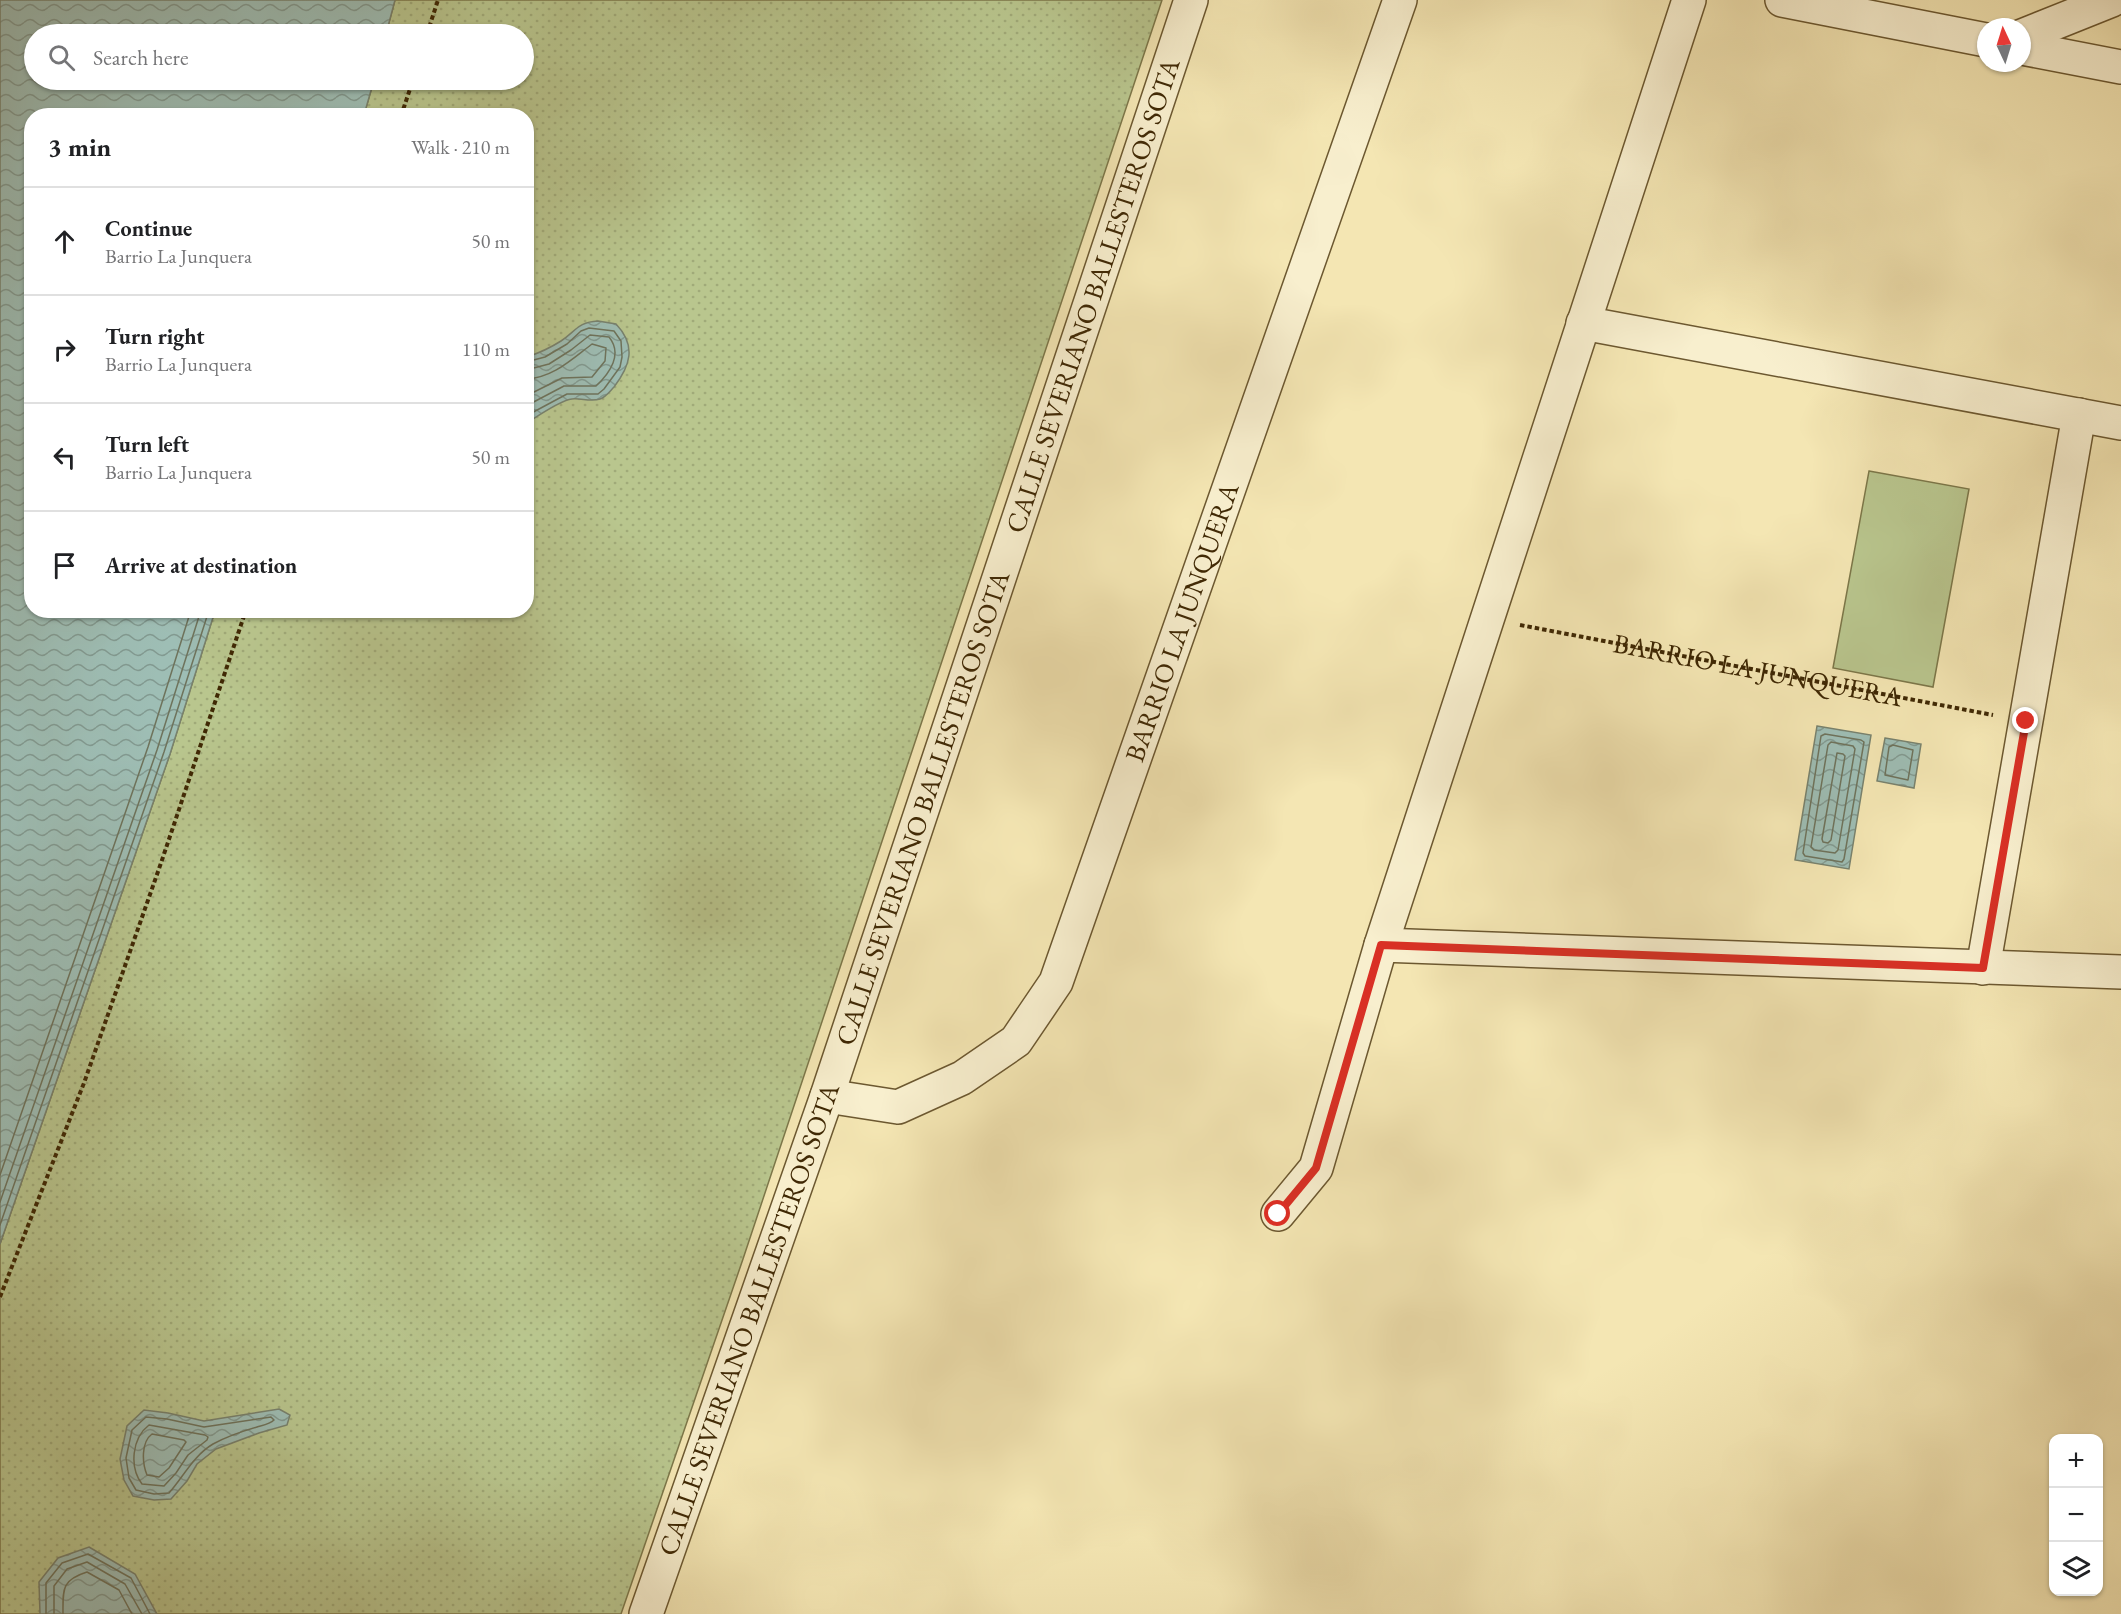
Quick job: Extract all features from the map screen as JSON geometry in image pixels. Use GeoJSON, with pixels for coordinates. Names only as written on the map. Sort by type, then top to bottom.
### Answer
{"type":"FeatureCollection","features":[{"type":"Feature","properties":{"kind":"street","name":"CALLE SEVERIANO BALLESTEROS SOTA"},"geometry":{"type":"LineString","coordinates":[[646,1614],[827,1096],[1191,0]]}},
{"type":"Feature","properties":{"kind":"street","name":"BARRIO LA JUNQUERA"},"geometry":{"type":"LineString","coordinates":[[827,1096],[898,1107],[962,1078],[1016,1041],[1056,982],[1400,0]]}},
{"type":"Feature","properties":{"kind":"street"},"geometry":{"type":"LineString","coordinates":[[1278,1214],[1316,1168],[1381,945],[1689,0]]}},
{"type":"Feature","properties":{"kind":"street"},"geometry":{"type":"LineString","coordinates":[[1782,0],[1977,38]]}},
{"type":"Feature","properties":{"kind":"street"},"geometry":{"type":"LineString","coordinates":[[2031,32],[2112,0]]}},
{"type":"Feature","properties":{"kind":"street"},"geometry":{"type":"LineString","coordinates":[[2031,50],[2121,67]]}},
{"type":"Feature","properties":{"kind":"street"},"geometry":{"type":"LineString","coordinates":[[1583,323],[2121,423]]}},
{"type":"Feature","properties":{"kind":"street"},"geometry":{"type":"LineString","coordinates":[[1983,968],[2079,415]]}},
{"type":"Feature","properties":{"kind":"street"},"geometry":{"type":"LineString","coordinates":[[1381,945],[2121,972]]}},
{"type":"Feature","properties":{"kind":"path"},"geometry":{"type":"LineString","coordinates":[[430,24],[438,0]]}},
{"type":"Feature","properties":{"kind":"path"},"geometry":{"type":"LineString","coordinates":[[404,108],[410,90]]}},
{"type":"Feature","properties":{"kind":"path"},"geometry":{"type":"LineString","coordinates":[[0,1297],[84,1083],[243,618]]}},
{"type":"Feature","properties":{"kind":"path","name":"BARRIO LA JUNQUERA"},"geometry":{"type":"LineString","coordinates":[[1487,618],[2026,721]]}},
{"type":"Feature","properties":{"kind":"green space"},"geometry":{"type":"Polygon","coordinates":[[[395,0],[1162,0],[743,1259],[621,1614],[0,1614],[0,1244],[170,754],[213,618],[534,618],[534,108],[366,108],[371,90],[534,90],[534,24],[389,24],[395,0]]]}},
{"type":"Feature","properties":{"kind":"green space"},"geometry":{"type":"Polygon","coordinates":[[[1869,471],[1969,489],[1933,687],[1833,668],[1869,471]]]}},
{"type":"Feature","properties":{"kind":"water"},"geometry":{"type":"Polygon","coordinates":[[[0,0],[395,0],[389,24],[24,24],[24,90],[371,90],[366,108],[24,108],[24,618],[213,618],[170,754],[0,1244],[0,0]]]}},
{"type":"Feature","properties":{"kind":"water"},"geometry":{"type":"Polygon","coordinates":[[[591,322],[616,324],[623,332],[629,348],[629,356],[620,379],[602,398],[567,400],[534,419],[534,354],[557,344],[581,325],[591,322]]]}},
{"type":"Feature","properties":{"kind":"water"},"geometry":{"type":"Polygon","coordinates":[[[1817,726],[1871,735],[1849,869],[1795,860],[1817,726]]]}},
{"type":"Feature","properties":{"kind":"water"},"geometry":{"type":"Polygon","coordinates":[[[1885,738],[1921,744],[1914,788],[1877,781],[1885,738]]]}},
{"type":"Feature","properties":{"kind":"water"},"geometry":{"type":"Polygon","coordinates":[[[279,1409],[290,1415],[287,1425],[216,1449],[197,1464],[187,1481],[171,1499],[154,1500],[133,1496],[124,1480],[120,1459],[127,1426],[144,1410],[204,1421],[279,1409]]]}},
{"type":"Feature","properties":{"kind":"water"},"geometry":{"type":"Polygon","coordinates":[[[89,1547],[135,1574],[157,1614],[40,1614],[39,1582],[58,1558],[89,1547]]]}},
{"type":"Feature","properties":{"kind":"route"},"geometry":{"type":"LineString","coordinates":[[1278,1214],[1316,1168],[1381,945],[1983,968],[2026,721]]}}]}
